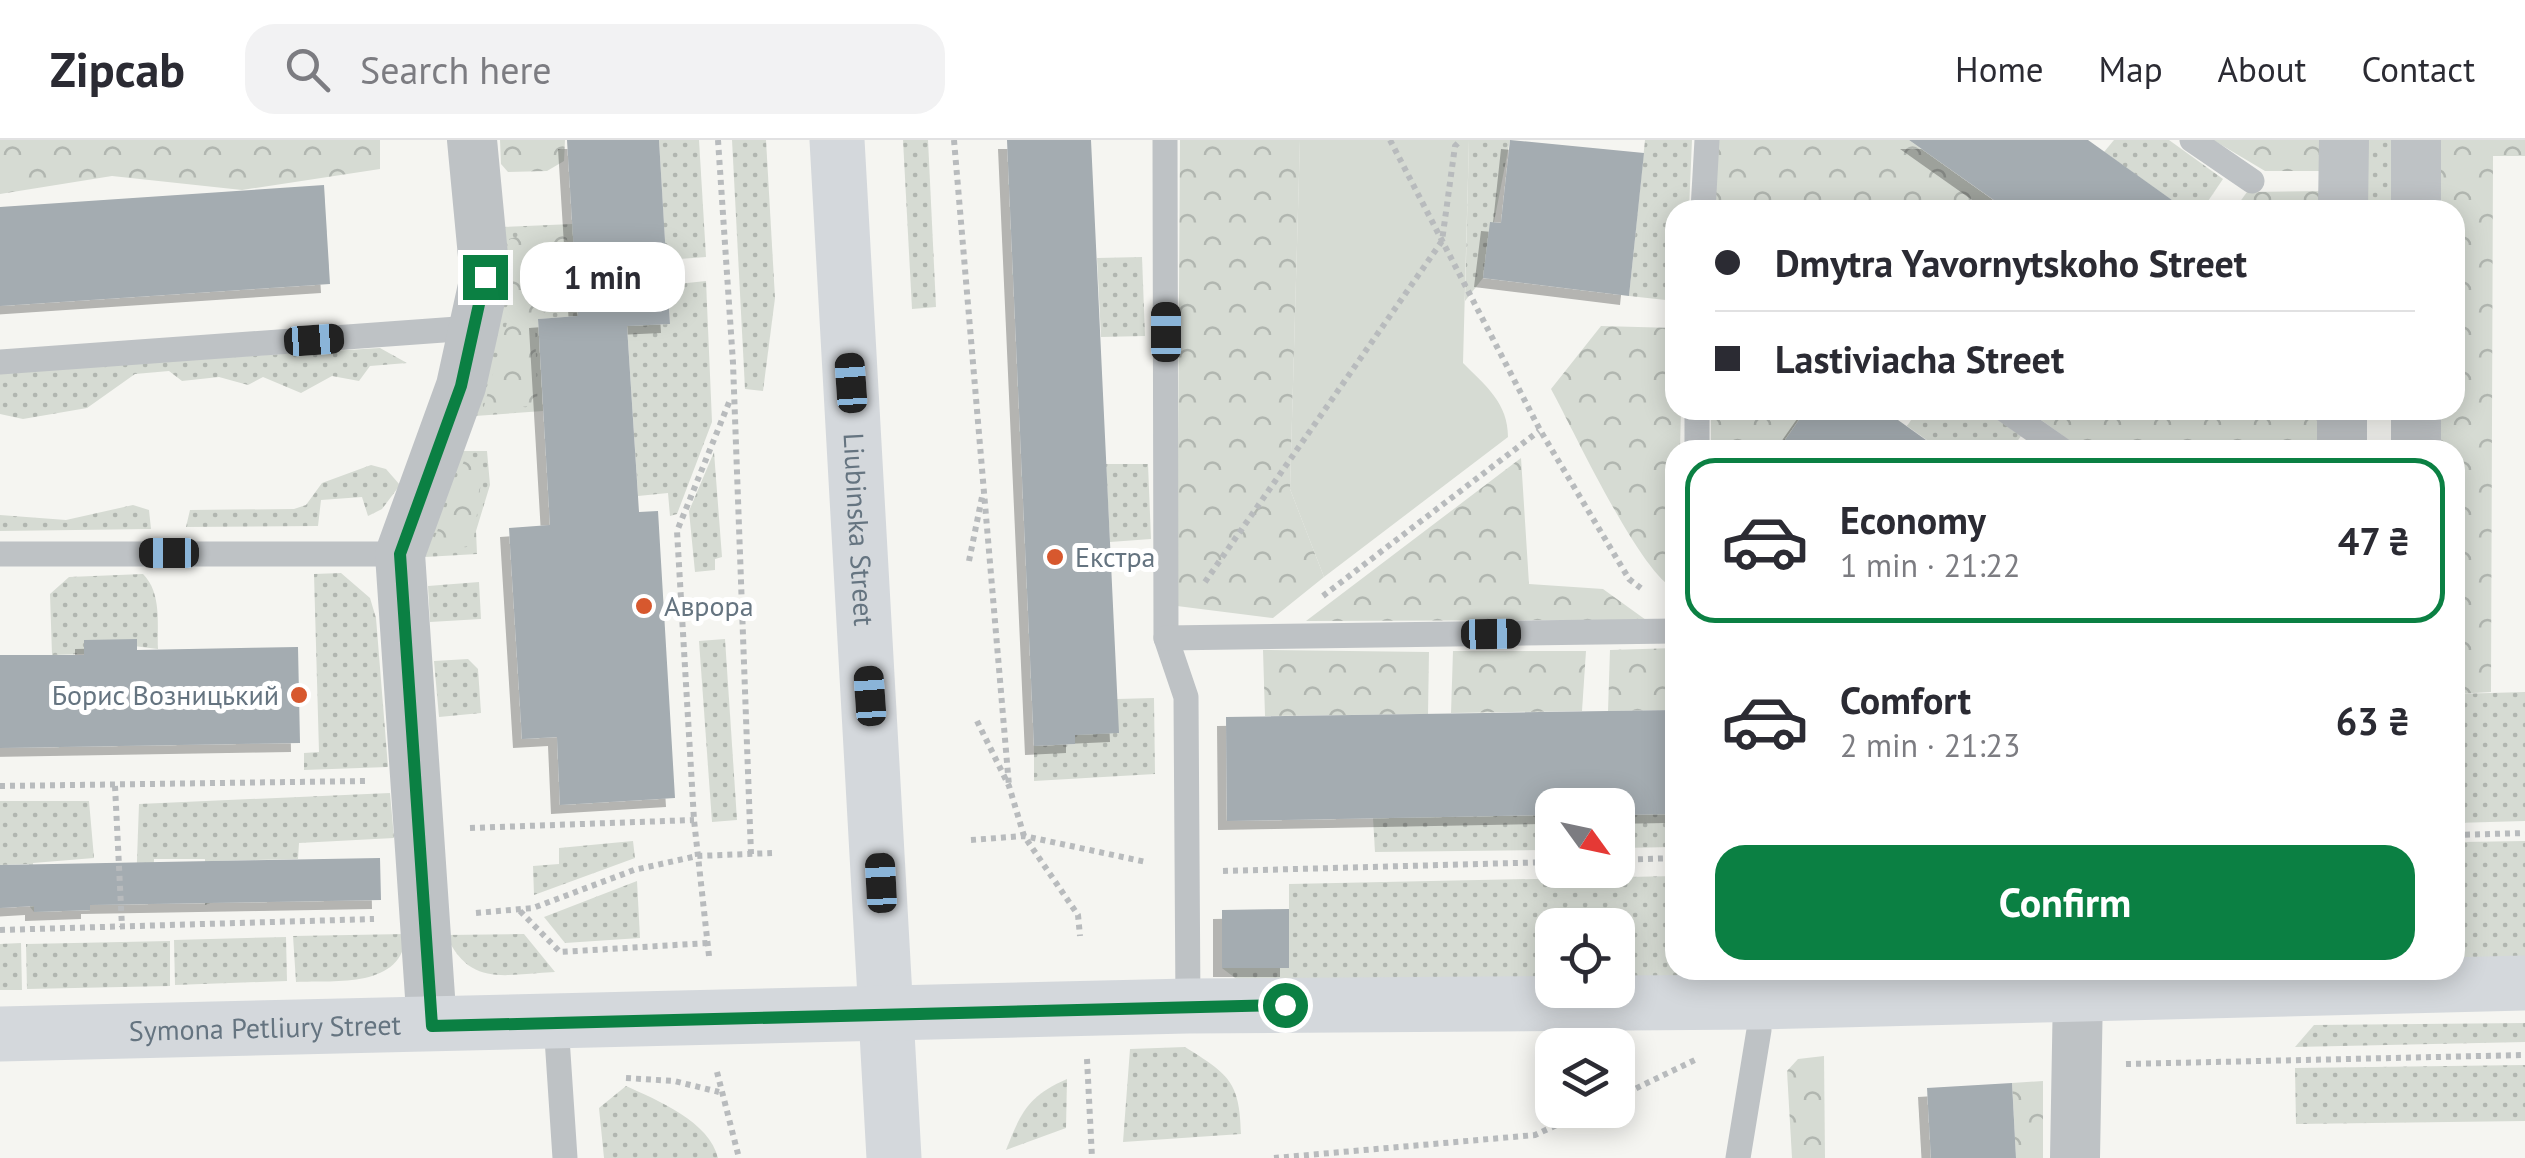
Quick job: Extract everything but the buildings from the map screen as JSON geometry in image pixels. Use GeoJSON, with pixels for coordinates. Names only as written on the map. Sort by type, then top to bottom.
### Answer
{"type":"FeatureCollection","features":[{"type":"Feature","properties":{"kind":"street"},"geometry":{"type":"LineString","coordinates":[[432,1026],[400,554],[461,386],[485,277],[472,140]]}},
{"type":"Feature","properties":{"kind":"street","name":"Liubinska Street"},"geometry":{"type":"LineString","coordinates":[[836,140],[894,1158]]}},
{"type":"Feature","properties":{"kind":"street"},"geometry":{"type":"LineString","coordinates":[[2343,200],[2344,140]]}},
{"type":"Feature","properties":{"kind":"street"},"geometry":{"type":"LineString","coordinates":[[2416,140],[2416,200]]}},
{"type":"Feature","properties":{"kind":"street","name":"Symona Petliury Street"},"geometry":{"type":"LineString","coordinates":[[0,1034],[1188,1006],[1758,1002],[1850,984],[2078,992],[2302,980]]}},
{"type":"Feature","properties":{"kind":"street","name":"Symona Petliury Street"},"geometry":{"type":"LineString","coordinates":[[2465,980],[2525,983]]}},
{"type":"Feature","properties":{"kind":"street"},"geometry":{"type":"LineString","coordinates":[[2075,1158],[2078,992]]}},
{"type":"Feature","properties":{"kind":"lane"},"geometry":{"type":"LineString","coordinates":[[1165,140],[1166,638],[1186,697],[1188,1006]]}},
{"type":"Feature","properties":{"kind":"lane"},"geometry":{"type":"LineString","coordinates":[[1703,200],[1706,140]]}},
{"type":"Feature","properties":{"kind":"lane"},"geometry":{"type":"LineString","coordinates":[[2192,140],[2252,182]]}},
{"type":"Feature","properties":{"kind":"lane"},"geometry":{"type":"LineString","coordinates":[[0,362],[471,328]]}},
{"type":"Feature","properties":{"kind":"lane"},"geometry":{"type":"LineString","coordinates":[[2019,420],[2048,440]]}},
{"type":"Feature","properties":{"kind":"lane"},"geometry":{"type":"LineString","coordinates":[[0,554],[400,554]]}},
{"type":"Feature","properties":{"kind":"lane"},"geometry":{"type":"LineString","coordinates":[[1166,638],[1665,632]]}},
{"type":"Feature","properties":{"kind":"lane"},"geometry":{"type":"LineString","coordinates":[[1738,1158],[1759,1030],[1758,1002]]}},
{"type":"Feature","properties":{"kind":"lane"},"geometry":{"type":"LineString","coordinates":[[556,1022],[565,1158]]}},
{"type":"Feature","properties":{"kind":"path"},"geometry":{"type":"LineString","coordinates":[[718,140],[752,854]]}},
{"type":"Feature","properties":{"kind":"path"},"geometry":{"type":"LineString","coordinates":[[954,140],[1008,786]]}},
{"type":"Feature","properties":{"kind":"path"},"geometry":{"type":"LineString","coordinates":[[1390,140],[1540,430],[1628,580],[1644,591]]}},
{"type":"Feature","properties":{"kind":"path"},"geometry":{"type":"LineString","coordinates":[[1166,638],[1442,241],[1455,146],[1460,140]]}},
{"type":"Feature","properties":{"kind":"path"},"geometry":{"type":"LineString","coordinates":[[709,956],[694,820],[676,531],[732,394]]}},
{"type":"Feature","properties":{"kind":"path"},"geometry":{"type":"LineString","coordinates":[[1270,636],[1540,430]]}},
{"type":"Feature","properties":{"kind":"path"},"geometry":{"type":"LineString","coordinates":[[969,561],[984,486]]}},
{"type":"Feature","properties":{"kind":"path"},"geometry":{"type":"LineString","coordinates":[[681,608],[740,606]]}},
{"type":"Feature","properties":{"kind":"path"},"geometry":{"type":"LineString","coordinates":[[977,721],[1008,786],[1024,836],[1078,915],[1080,936]]}},
{"type":"Feature","properties":{"kind":"path"},"geometry":{"type":"LineString","coordinates":[[0,786],[387,781],[416,785],[463,829],[694,820]]}},
{"type":"Feature","properties":{"kind":"path"},"geometry":{"type":"LineString","coordinates":[[115,786],[122,926]]}},
{"type":"Feature","properties":{"kind":"path"},"geometry":{"type":"LineString","coordinates":[[2465,835],[2525,833]]}},
{"type":"Feature","properties":{"kind":"path"},"geometry":{"type":"LineString","coordinates":[[970,840],[1024,836],[1190,872],[1535,862]]}},
{"type":"Feature","properties":{"kind":"path"},"geometry":{"type":"LineString","coordinates":[[0,930],[426,918],[519,910],[634,870],[697,856],[772,853]]}},
{"type":"Feature","properties":{"kind":"path"},"geometry":{"type":"LineString","coordinates":[[1635,859],[1665,858]]}},
{"type":"Feature","properties":{"kind":"path"},"geometry":{"type":"LineString","coordinates":[[519,910],[560,952],[708,942]]}},
{"type":"Feature","properties":{"kind":"path"},"geometry":{"type":"LineString","coordinates":[[1087,1053],[1092,1158]]}},
{"type":"Feature","properties":{"kind":"path"},"geometry":{"type":"LineString","coordinates":[[715,1063],[739,1158]]}},
{"type":"Feature","properties":{"kind":"path"},"geometry":{"type":"LineString","coordinates":[[1274,1158],[1535,1136],[1552,1128]]}},
{"type":"Feature","properties":{"kind":"green space"},"geometry":{"type":"Polygon","coordinates":[[[0,140],[380,140],[380,169],[242,190],[112,176],[0,194],[0,140]]]}},
{"type":"Feature","properties":{"kind":"green space"},"geometry":{"type":"Polygon","coordinates":[[[500,140],[565,140],[564,161],[547,171],[508,172],[501,164],[500,140]]]}},
{"type":"Feature","properties":{"kind":"green space"},"geometry":{"type":"Polygon","coordinates":[[[659,140],[699,140],[706,257],[666,260],[659,140]]]}},
{"type":"Feature","properties":{"kind":"green space"},"geometry":{"type":"Polygon","coordinates":[[[732,140],[766,140],[775,298],[763,391],[745,389],[732,140]]]}},
{"type":"Feature","properties":{"kind":"green space"},"geometry":{"type":"Polygon","coordinates":[[[903,140],[928,140],[936,307],[912,309],[903,140]]]}},
{"type":"Feature","properties":{"kind":"green space"},"geometry":{"type":"Polygon","coordinates":[[[1180,140],[1300,140],[1290,489],[1324,577],[1273,618],[1177,606],[1180,140]]]}},
{"type":"Feature","properties":{"kind":"green space"},"geometry":{"type":"Polygon","coordinates":[[[1300,140],[1469,140],[1463,363],[1500,405],[1508,437],[1324,577],[1290,489],[1300,140]]]}},
{"type":"Feature","properties":{"kind":"green space"},"geometry":{"type":"Polygon","coordinates":[[[1469,140],[1510,140],[1483,278],[1465,301],[1469,140]]]}},
{"type":"Feature","properties":{"kind":"green space"},"geometry":{"type":"Polygon","coordinates":[[[1645,140],[1692,140],[1689,200],[1665,200],[1665,300],[1629,296],[1645,140]]]}},
{"type":"Feature","properties":{"kind":"green space"},"geometry":{"type":"Polygon","coordinates":[[[1716,140],[1909,140],[1993,200],[1713,200],[1716,140]]]}},
{"type":"Feature","properties":{"kind":"green space"},"geometry":{"type":"Polygon","coordinates":[[[2114,140],[2169,140],[2223,179],[2209,200],[2172,200],[2104,152],[2114,140]]]}},
{"type":"Feature","properties":{"kind":"green space"},"geometry":{"type":"Polygon","coordinates":[[[2213,140],[2327,140],[2327,171],[2265,171],[2213,140]]]}},
{"type":"Feature","properties":{"kind":"green space"},"geometry":{"type":"Polygon","coordinates":[[[2363,140],[2398,140],[2398,200],[2362,200],[2363,140]]]}},
{"type":"Feature","properties":{"kind":"green space"},"geometry":{"type":"Polygon","coordinates":[[[2439,140],[2525,140],[2525,156],[2493,156],[2491,692],[2465,693],[2465,440],[2435,440],[2436,420],[2465,420],[2465,200],[2438,200],[2439,140]]]}},
{"type":"Feature","properties":{"kind":"green space"},"geometry":{"type":"Polygon","coordinates":[[[2328,191],[2328,200],[2241,200],[2247,192],[2328,191]]]}},
{"type":"Feature","properties":{"kind":"green space"},"geometry":{"type":"Polygon","coordinates":[[[573,224],[578,316],[538,319],[543,411],[475,416],[498,323],[503,227],[573,224]]]}},
{"type":"Feature","properties":{"kind":"green space"},"geometry":{"type":"Polygon","coordinates":[[[547,228],[567,238],[569,268],[563,297],[535,321],[537,399],[531,406],[483,410],[511,308],[509,239],[547,228]]]}},
{"type":"Feature","properties":{"kind":"green space"},"geometry":{"type":"Polygon","coordinates":[[[1142,257],[1145,336],[1101,337],[1097,258],[1142,257]]]}},
{"type":"Feature","properties":{"kind":"green space"},"geometry":{"type":"Polygon","coordinates":[[[706,281],[712,422],[677,514],[670,516],[668,493],[638,496],[627,326],[670,324],[668,285],[706,281]]]}},
{"type":"Feature","properties":{"kind":"green space"},"geometry":{"type":"Polygon","coordinates":[[[1601,326],[1665,328],[1665,420],[1681,420],[1680,440],[1665,440],[1665,581],[1626,530],[1551,389],[1601,326]]]}},
{"type":"Feature","properties":{"kind":"green space"},"geometry":{"type":"Polygon","coordinates":[[[380,348],[407,363],[370,366],[359,381],[332,376],[301,393],[263,377],[248,385],[219,377],[182,381],[169,371],[135,374],[87,408],[23,419],[0,414],[0,371],[380,348]]]}},
{"type":"Feature","properties":{"kind":"green space"},"geometry":{"type":"Polygon","coordinates":[[[1711,420],[1799,420],[1785,440],[1711,440],[1711,420]]]}},
{"type":"Feature","properties":{"kind":"green space"},"geometry":{"type":"Polygon","coordinates":[[[1911,420],[1998,420],[2021,436],[2018,440],[1927,440],[1907,426],[1911,420]]]}},
{"type":"Feature","properties":{"kind":"green space"},"geometry":{"type":"Polygon","coordinates":[[[2041,420],[2325,420],[2325,440],[2069,440],[2041,420]]]}},
{"type":"Feature","properties":{"kind":"green space"},"geometry":{"type":"Polygon","coordinates":[[[462,451],[487,451],[490,485],[476,531],[477,554],[425,557],[462,451]]]}},
{"type":"Feature","properties":{"kind":"green space"},"geometry":{"type":"Polygon","coordinates":[[[714,452],[722,557],[715,559],[715,570],[695,572],[689,511],[714,452]]]}},
{"type":"Feature","properties":{"kind":"green space"},"geometry":{"type":"Polygon","coordinates":[[[465,458],[479,459],[483,466],[473,545],[440,552],[435,537],[465,458]]]}},
{"type":"Feature","properties":{"kind":"green space"},"geometry":{"type":"Polygon","coordinates":[[[1521,458],[1529,584],[1603,589],[1646,620],[1306,621],[1521,458]]]}},
{"type":"Feature","properties":{"kind":"green space"},"geometry":{"type":"Polygon","coordinates":[[[1106,464],[1148,464],[1151,539],[1110,542],[1106,464]]]}},
{"type":"Feature","properties":{"kind":"green space"},"geometry":{"type":"Polygon","coordinates":[[[371,465],[386,469],[400,485],[382,509],[368,516],[362,497],[321,500],[318,526],[186,527],[190,510],[294,509],[306,505],[322,483],[371,465]]]}},
{"type":"Feature","properties":{"kind":"green space"},"geometry":{"type":"Polygon","coordinates":[[[133,505],[149,510],[151,529],[0,531],[0,515],[66,520],[133,505]]]}},
{"type":"Feature","properties":{"kind":"green space"},"geometry":{"type":"Polygon","coordinates":[[[341,573],[370,598],[376,618],[388,767],[304,770],[304,753],[319,752],[314,574],[341,573]]]}},
{"type":"Feature","properties":{"kind":"green space"},"geometry":{"type":"Polygon","coordinates":[[[143,574],[156,599],[158,649],[85,640],[84,654],[52,655],[50,594],[69,577],[143,574]]]}},
{"type":"Feature","properties":{"kind":"green space"},"geometry":{"type":"Polygon","coordinates":[[[479,582],[481,619],[430,622],[428,586],[479,582]]]}},
{"type":"Feature","properties":{"kind":"green space"},"geometry":{"type":"Polygon","coordinates":[[[725,639],[737,820],[712,822],[699,641],[725,639]]]}},
{"type":"Feature","properties":{"kind":"green space"},"geometry":{"type":"Polygon","coordinates":[[[1665,648],[1665,710],[1608,711],[1610,650],[1665,648]]]}},
{"type":"Feature","properties":{"kind":"green space"},"geometry":{"type":"Polygon","coordinates":[[[1263,650],[1429,652],[1428,714],[1265,716],[1263,650]]]}},
{"type":"Feature","properties":{"kind":"green space"},"geometry":{"type":"Polygon","coordinates":[[[1453,651],[1586,651],[1582,711],[1451,713],[1453,651]]]}},
{"type":"Feature","properties":{"kind":"green space"},"geometry":{"type":"Polygon","coordinates":[[[468,659],[478,669],[481,713],[439,717],[434,661],[468,659]]]}},
{"type":"Feature","properties":{"kind":"green space"},"geometry":{"type":"Polygon","coordinates":[[[2525,692],[2525,821],[2465,823],[2465,694],[2525,692]]]}},
{"type":"Feature","properties":{"kind":"green space"},"geometry":{"type":"Polygon","coordinates":[[[1154,698],[1155,774],[1034,781],[1034,746],[1075,744],[1075,735],[1117,699],[1154,698]]]}},
{"type":"Feature","properties":{"kind":"green space"},"geometry":{"type":"Polygon","coordinates":[[[390,793],[394,838],[299,843],[298,859],[213,861],[213,902],[205,905],[205,859],[154,859],[153,889],[136,887],[139,804],[390,793]]]}},
{"type":"Feature","properties":{"kind":"green space"},"geometry":{"type":"Polygon","coordinates":[[[0,801],[89,801],[94,858],[33,863],[34,912],[30,907],[29,864],[0,865],[0,801]]]}},
{"type":"Feature","properties":{"kind":"green space"},"geometry":{"type":"Polygon","coordinates":[[[1665,814],[1665,847],[1635,848],[1635,815],[1665,814]]]}},
{"type":"Feature","properties":{"kind":"green space"},"geometry":{"type":"Polygon","coordinates":[[[1535,815],[1535,850],[1375,852],[1373,818],[1535,815]]]}},
{"type":"Feature","properties":{"kind":"green space"},"geometry":{"type":"Polygon","coordinates":[[[633,841],[635,858],[534,895],[533,866],[559,864],[559,848],[633,841]]]}},
{"type":"Feature","properties":{"kind":"green space"},"geometry":{"type":"Polygon","coordinates":[[[2525,841],[2525,960],[2465,959],[2465,842],[2525,841]]]}},
{"type":"Feature","properties":{"kind":"green space"},"geometry":{"type":"Polygon","coordinates":[[[1665,876],[1665,978],[1635,979],[1635,908],[1535,908],[1535,980],[1239,981],[1222,968],[1289,968],[1289,884],[1535,879],[1535,888],[1635,888],[1635,877],[1665,876]]]}},
{"type":"Feature","properties":{"kind":"green space"},"geometry":{"type":"Polygon","coordinates":[[[637,881],[640,938],[565,943],[544,917],[637,881]]]}},
{"type":"Feature","properties":{"kind":"green space"},"geometry":{"type":"Polygon","coordinates":[[[406,934],[402,952],[380,973],[348,980],[296,982],[293,936],[406,934]]]}},
{"type":"Feature","properties":{"kind":"green space"},"geometry":{"type":"Polygon","coordinates":[[[524,934],[555,972],[505,975],[478,971],[456,952],[446,935],[524,934]]]}},
{"type":"Feature","properties":{"kind":"green space"},"geometry":{"type":"Polygon","coordinates":[[[286,937],[287,981],[175,985],[174,940],[286,937]]]}},
{"type":"Feature","properties":{"kind":"green space"},"geometry":{"type":"Polygon","coordinates":[[[170,941],[170,986],[27,989],[26,944],[170,941]]]}},
{"type":"Feature","properties":{"kind":"green space"},"geometry":{"type":"Polygon","coordinates":[[[21,943],[22,990],[0,990],[0,944],[21,943]]]}},
{"type":"Feature","properties":{"kind":"green space"},"geometry":{"type":"Polygon","coordinates":[[[2525,1023],[2525,1042],[2295,1047],[2314,1025],[2525,1023]]]}},
{"type":"Feature","properties":{"kind":"green space"},"geometry":{"type":"Polygon","coordinates":[[[1185,1047],[1229,1081],[1238,1102],[1241,1134],[1123,1142],[1130,1049],[1185,1047]]]}},
{"type":"Feature","properties":{"kind":"green space"},"geometry":{"type":"Polygon","coordinates":[[[1824,1056],[1825,1158],[1792,1158],[1787,1071],[1798,1059],[1824,1056]]]}},
{"type":"Feature","properties":{"kind":"green space"},"geometry":{"type":"Polygon","coordinates":[[[2525,1065],[2525,1121],[2296,1124],[2295,1068],[2525,1065]]]}},
{"type":"Feature","properties":{"kind":"green space"},"geometry":{"type":"Polygon","coordinates":[[[1067,1079],[1066,1128],[1006,1150],[1028,1107],[1043,1092],[1067,1079]]]}},
{"type":"Feature","properties":{"kind":"green space"},"geometry":{"type":"Polygon","coordinates":[[[2043,1081],[2043,1158],[2016,1158],[2012,1083],[2043,1081]]]}},
{"type":"Feature","properties":{"kind":"green space"},"geometry":{"type":"Polygon","coordinates":[[[626,1086],[694,1123],[713,1145],[718,1158],[604,1158],[599,1108],[626,1086]]]}},
{"type":"Feature","properties":{"kind":"place","name":"Екстра"},"geometry":{"type":"Point","coordinates":[1055,557]}},
{"type":"Feature","properties":{"kind":"place","name":"Аврора"},"geometry":{"type":"Point","coordinates":[644,606]}},
{"type":"Feature","properties":{"kind":"place","name":"Борис Возницький"},"geometry":{"type":"Point","coordinates":[299,695]}},
{"type":"Feature","properties":{"kind":"route"},"geometry":{"type":"LineString","coordinates":[[485,277],[461,386],[400,554],[432,1026],[1285,1005]]}}]}
